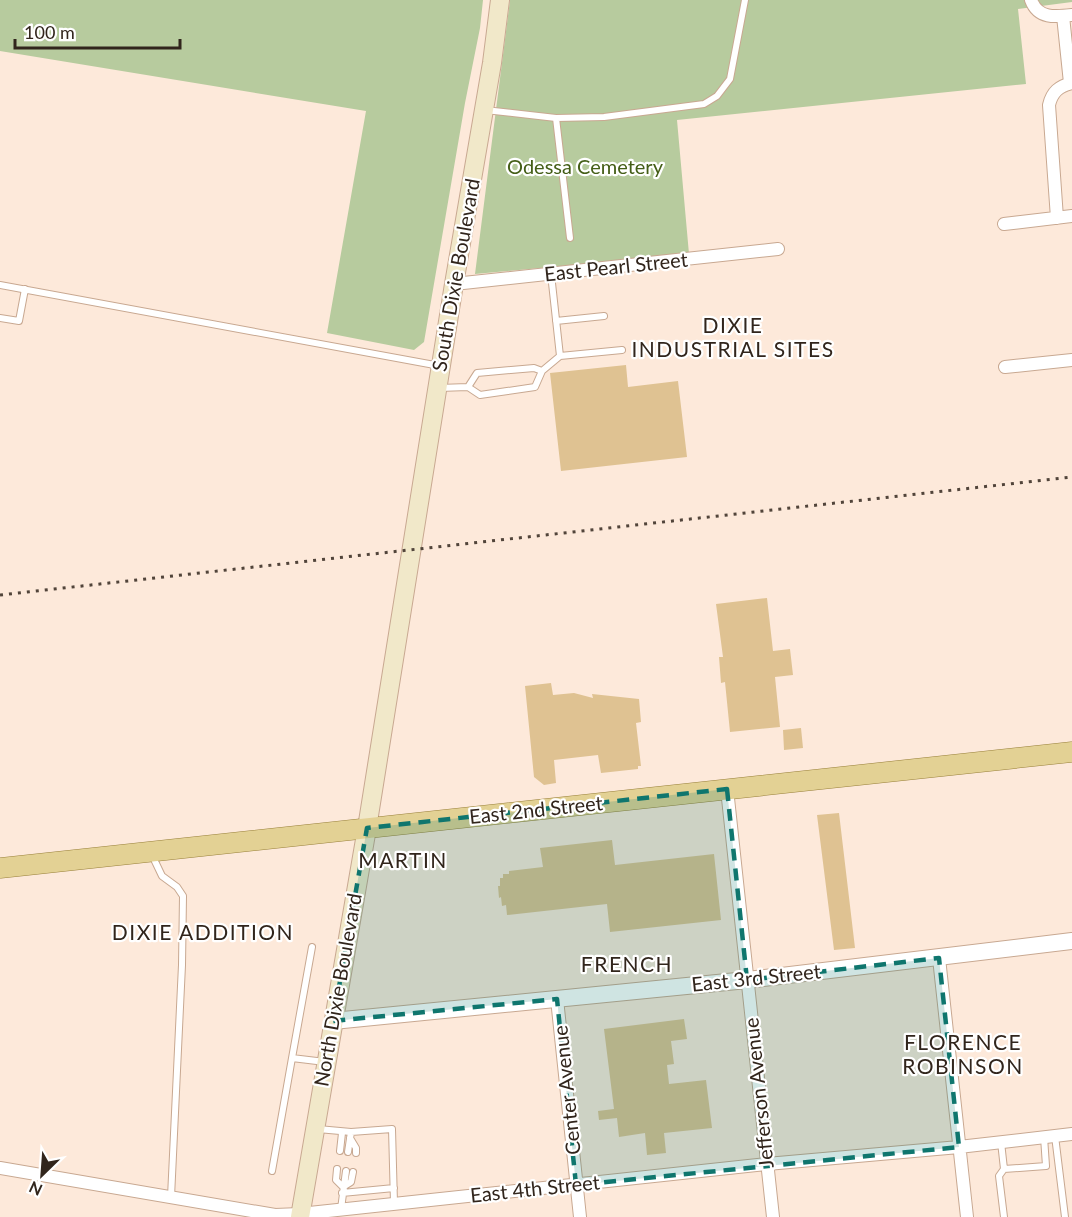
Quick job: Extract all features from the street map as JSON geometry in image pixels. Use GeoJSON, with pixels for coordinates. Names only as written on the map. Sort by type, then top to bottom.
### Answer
{"type":"FeatureCollection","features":[{"type":"Feature","properties":{"kind":"main road","name":"South Dixie Boulevard"},"geometry":{"type":"LineString","coordinates":[[412,550],[492,63],[500,0]]}},
{"type":"Feature","properties":{"kind":"main road","name":"North Dixie Boulevard"},"geometry":{"type":"LineString","coordinates":[[300,1216],[412,550]]}},
{"type":"Feature","properties":{"kind":"main road","name":"East 2nd Street"},"geometry":{"type":"LineString","coordinates":[[0,868],[1072,752]]}},
{"type":"Feature","properties":{"kind":"street"},"geometry":{"type":"LineString","coordinates":[[1031,0],[1041,14],[1067,16],[1071,83],[1055,90],[1051,95],[1049,105],[1057,218]]}},
{"type":"Feature","properties":{"kind":"street"},"geometry":{"type":"LineString","coordinates":[[1004,224],[1072,216]]}},
{"type":"Feature","properties":{"kind":"street","name":"East Pearl Street"},"geometry":{"type":"LineString","coordinates":[[454,284],[778,249]]}},
{"type":"Feature","properties":{"kind":"street"},"geometry":{"type":"LineString","coordinates":[[1005,367],[1072,360]]}},
{"type":"Feature","properties":{"kind":"street","name":"Jefferson Avenue"},"geometry":{"type":"LineString","coordinates":[[727,789],[772,1217]]}},
{"type":"Feature","properties":{"kind":"street","name":"East 3rd Street"},"geometry":{"type":"LineString","coordinates":[[333,1021],[747,980],[1072,941]]}},
{"type":"Feature","properties":{"kind":"street"},"geometry":{"type":"LineString","coordinates":[[939,958],[967,1217]]}},
{"type":"Feature","properties":{"kind":"street","name":"Center Avenue"},"geometry":{"type":"LineString","coordinates":[[557,999],[580,1217]]}},
{"type":"Feature","properties":{"kind":"street","name":"East 4th Street"},"geometry":{"type":"LineString","coordinates":[[0,1168],[275,1215],[300,1216],[767,1164],[959,1147],[1072,1134]]}},
{"type":"Feature","properties":{"kind":"lane"},"geometry":{"type":"LineString","coordinates":[[484,110],[556,118],[604,117],[704,104],[717,96],[730,79],[745,0]]}},
{"type":"Feature","properties":{"kind":"lane"},"geometry":{"type":"LineString","coordinates":[[556,118],[570,238]]}},
{"type":"Feature","properties":{"kind":"lane"},"geometry":{"type":"LineString","coordinates":[[551,274],[560,356]]}},
{"type":"Feature","properties":{"kind":"lane"},"geometry":{"type":"LineString","coordinates":[[0,285],[441,366]]}},
{"type":"Feature","properties":{"kind":"lane"},"geometry":{"type":"LineString","coordinates":[[0,318],[19,321],[25,289]]}},
{"type":"Feature","properties":{"kind":"lane"},"geometry":{"type":"LineString","coordinates":[[556,321],[604,316]]}},
{"type":"Feature","properties":{"kind":"lane"},"geometry":{"type":"LineString","coordinates":[[437,388],[468,387],[480,395],[536,387],[542,371],[560,356],[622,350]]}},
{"type":"Feature","properties":{"kind":"lane"},"geometry":{"type":"LineString","coordinates":[[468,387],[477,373],[534,368],[542,371]]}},
{"type":"Feature","properties":{"kind":"lane"},"geometry":{"type":"LineString","coordinates":[[151,852],[162,876],[177,887],[183,896],[171,1197]]}},
{"type":"Feature","properties":{"kind":"lane"},"geometry":{"type":"LineString","coordinates":[[272,1171],[312,946]]}},
{"type":"Feature","properties":{"kind":"lane"},"geometry":{"type":"LineString","coordinates":[[292,1058],[326,1063]]}},
{"type":"Feature","properties":{"kind":"lane"},"geometry":{"type":"LineString","coordinates":[[314,1128],[351,1136],[392,1130],[394,1204]]}},
{"type":"Feature","properties":{"kind":"lane"},"geometry":{"type":"LineString","coordinates":[[340,1151],[342,1133]]}},
{"type":"Feature","properties":{"kind":"lane"},"geometry":{"type":"LineString","coordinates":[[351,1136],[356,1148],[352,1153]]}},
{"type":"Feature","properties":{"kind":"lane"},"geometry":{"type":"LineString","coordinates":[[1050,1137],[1059,1165],[1065,1217]]}},
{"type":"Feature","properties":{"kind":"lane"},"geometry":{"type":"LineString","coordinates":[[1046,1166],[1050,1137]]}},
{"type":"Feature","properties":{"kind":"lane"},"geometry":{"type":"LineString","coordinates":[[1001,1142],[1004,1169],[999,1176],[1004,1217]]}},
{"type":"Feature","properties":{"kind":"lane"},"geometry":{"type":"LineString","coordinates":[[1004,1169],[1059,1165]]}},
{"type":"Feature","properties":{"kind":"lane"},"geometry":{"type":"LineString","coordinates":[[337,1169],[336,1180],[343,1190]]}},
{"type":"Feature","properties":{"kind":"lane"},"geometry":{"type":"LineString","coordinates":[[341,1210],[343,1190],[349,1172]]}},
{"type":"Feature","properties":{"kind":"lane"},"geometry":{"type":"LineString","coordinates":[[343,1190],[394,1188]]}},
{"type":"Feature","properties":{"kind":"highlighted area"},"geometry":{"type":"Polygon","coordinates":[[[727,789],[747,980],[939,958],[959,1147],[576,1185],[557,999],[333,1021],[367,828],[727,789]]]}},
{"type":"Feature","properties":{"kind":"green space"},"geometry":{"type":"Polygon","coordinates":[[[0,0],[483,0],[480,28],[424,342],[414,350],[327,333],[366,111],[0,51],[0,0]]]}},
{"type":"Feature","properties":{"kind":"green space","name":"Odessa Cemetery"},"geometry":{"type":"Polygon","coordinates":[[[510,0],[1072,0],[1072,2],[1018,9],[1026,84],[677,120],[689,254],[475,274],[510,0]]]}},
{"type":"Feature","properties":{"kind":"building"},"geometry":{"type":"Polygon","coordinates":[[[626,365],[628,387],[678,381],[687,457],[561,471],[550,373],[626,365]]]}},
{"type":"Feature","properties":{"kind":"building"},"geometry":{"type":"Polygon","coordinates":[[[767,598],[773,651],[790,649],[793,675],[775,677],[780,727],[730,732],[725,682],[721,683],[719,657],[723,657],[716,604],[767,598]]]}},
{"type":"Feature","properties":{"kind":"building"},"geometry":{"type":"Polygon","coordinates":[[[551,683],[553,695],[574,693],[593,698],[592,694],[639,699],[641,722],[636,723],[641,766],[638,766],[638,769],[601,773],[598,755],[554,760],[556,783],[544,785],[534,777],[525,686],[551,683]]]}},
{"type":"Feature","properties":{"kind":"building"},"geometry":{"type":"Polygon","coordinates":[[[801,728],[803,748],[784,750],[783,730],[801,728]]]}},
{"type":"Feature","properties":{"kind":"building"},"geometry":{"type":"Polygon","coordinates":[[[839,813],[855,948],[834,950],[817,815],[839,813]]]}},
{"type":"Feature","properties":{"kind":"building"},"geometry":{"type":"Polygon","coordinates":[[[612,840],[615,865],[714,854],[721,920],[610,932],[607,904],[507,915],[506,905],[502,906],[501,897],[499,898],[498,886],[500,886],[500,878],[503,878],[503,874],[509,874],[509,871],[543,867],[540,848],[612,840]]]}},
{"type":"Feature","properties":{"kind":"building"},"geometry":{"type":"Polygon","coordinates":[[[684,1019],[687,1039],[671,1041],[674,1064],[667,1065],[669,1084],[706,1080],[712,1128],[664,1133],[666,1153],[647,1155],[645,1133],[619,1137],[617,1118],[599,1120],[598,1111],[614,1109],[604,1029],[684,1019]]]}},
{"type":"Feature","properties":{"kind":"railway"},"geometry":{"type":"LineString","coordinates":[[0,595],[1072,477]]}},
{"type":"Feature","properties":{"kind":"district","name":"DIXIE INDUSTRIAL SITES"},"geometry":{"type":"Point","coordinates":[733,338]}},
{"type":"Feature","properties":{"kind":"district","name":"MARTIN"},"geometry":{"type":"Point","coordinates":[403,861]}},
{"type":"Feature","properties":{"kind":"district","name":"DIXIE ADDITION"},"geometry":{"type":"Point","coordinates":[203,933]}},
{"type":"Feature","properties":{"kind":"district","name":"FRENCH"},"geometry":{"type":"Point","coordinates":[627,965]}},
{"type":"Feature","properties":{"kind":"district","name":"FLORENCE ROBINSON"},"geometry":{"type":"Point","coordinates":[963,1055]}}]}
